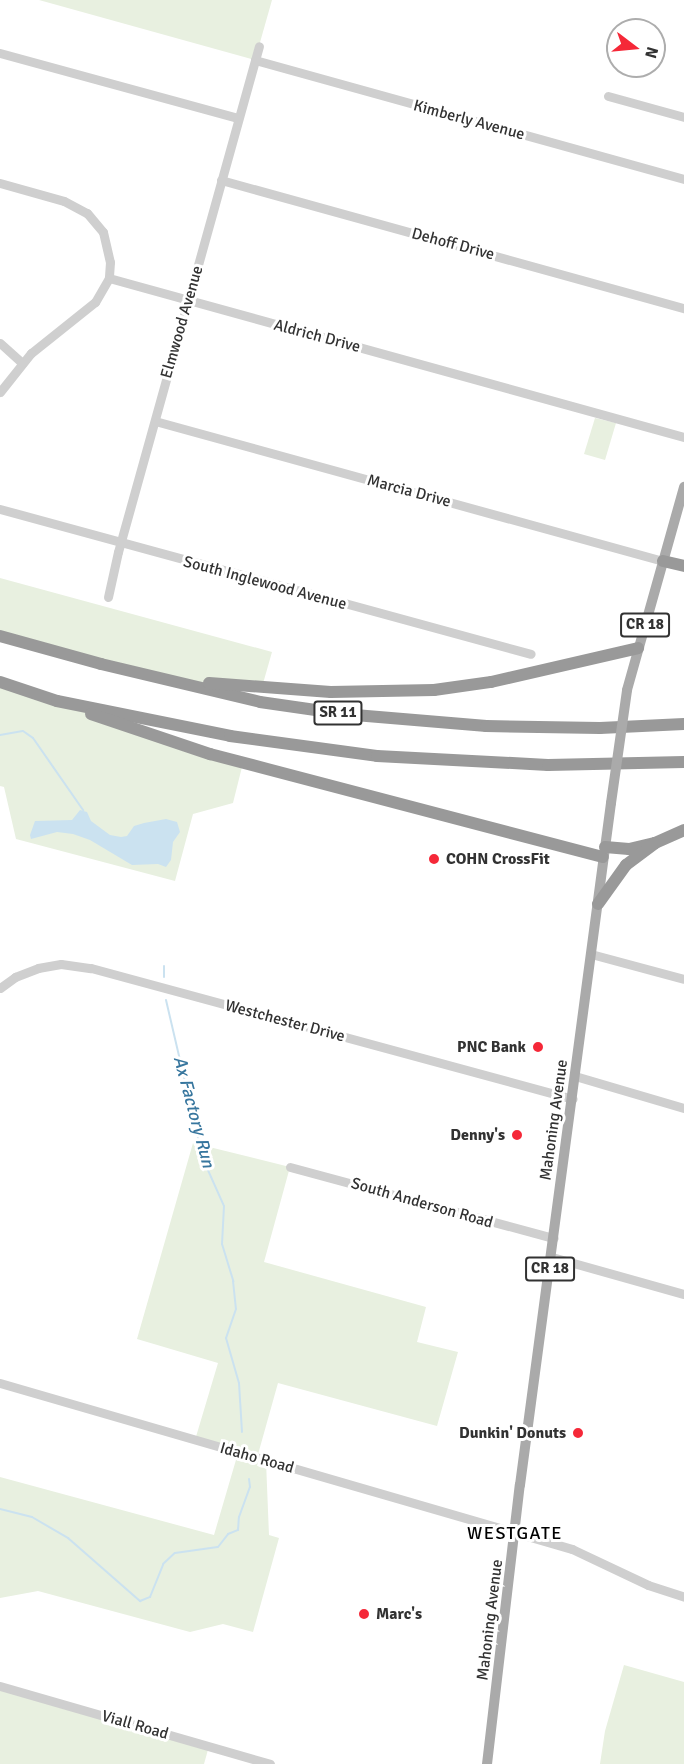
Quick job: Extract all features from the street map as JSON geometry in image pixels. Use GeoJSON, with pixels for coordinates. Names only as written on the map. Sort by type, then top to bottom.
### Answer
{"type":"FeatureCollection","features":[{"type":"Feature","properties":{"kind":"highway"},"geometry":{"type":"LineString","coordinates":[[663,561],[684,566]]}},
{"type":"Feature","properties":{"kind":"highway","name":"SR 11"},"geometry":{"type":"LineString","coordinates":[[0,636],[101,664],[260,702],[422,722],[551,728],[684,724]]}},
{"type":"Feature","properties":{"kind":"highway"},"geometry":{"type":"LineString","coordinates":[[174,681],[331,692],[434,690],[491,682],[638,648]]}},
{"type":"Feature","properties":{"kind":"highway","name":"SR 11"},"geometry":{"type":"LineString","coordinates":[[0,682],[57,701],[230,736],[377,756],[537,765],[684,762]]}},
{"type":"Feature","properties":{"kind":"highway"},"geometry":{"type":"LineString","coordinates":[[57,701],[151,736],[210,754],[604,852],[655,843],[684,830]]}},
{"type":"Feature","properties":{"kind":"highway"},"geometry":{"type":"LineString","coordinates":[[598,904],[626,865],[655,843]]}},
{"type":"Feature","properties":{"kind":"main road","name":"Mahoning Avenue"},"geometry":{"type":"LineString","coordinates":[[487,1764],[515,1533],[627,690],[684,487]]}},
{"type":"Feature","properties":{"kind":"street","name":"Elmwood Avenue"},"geometry":{"type":"LineString","coordinates":[[108,597],[154,421],[259,46]]}},
{"type":"Feature","properties":{"kind":"street"},"geometry":{"type":"LineString","coordinates":[[0,53],[238,118]]}},
{"type":"Feature","properties":{"kind":"street","name":"Kimberly Avenue"},"geometry":{"type":"LineString","coordinates":[[255,60],[684,179]]}},
{"type":"Feature","properties":{"kind":"street"},"geometry":{"type":"LineString","coordinates":[[608,96],[684,117]]}},
{"type":"Feature","properties":{"kind":"street","name":"Dehoff Drive"},"geometry":{"type":"LineString","coordinates":[[222,180],[684,308]]}},
{"type":"Feature","properties":{"kind":"street"},"geometry":{"type":"LineString","coordinates":[[0,183],[64,201],[87,213],[99,226],[108,246],[109,278],[103,291],[90,307],[38,346],[0,392]]}},
{"type":"Feature","properties":{"kind":"street","name":"Aldrich Drive"},"geometry":{"type":"LineString","coordinates":[[109,278],[684,437]]}},
{"type":"Feature","properties":{"kind":"street"},"geometry":{"type":"LineString","coordinates":[[0,343],[22,363]]}},
{"type":"Feature","properties":{"kind":"street","name":"Marcia Drive"},"geometry":{"type":"LineString","coordinates":[[154,421],[663,561]]}},
{"type":"Feature","properties":{"kind":"street","name":"South Inglewood Avenue"},"geometry":{"type":"LineString","coordinates":[[0,509],[531,654]]}},
{"type":"Feature","properties":{"kind":"street"},"geometry":{"type":"LineString","coordinates":[[591,954],[684,979]]}},
{"type":"Feature","properties":{"kind":"street","name":"Westchester Drive"},"geometry":{"type":"LineString","coordinates":[[0,988],[15,977],[38,968],[61,964],[88,967],[572,1099]]}},
{"type":"Feature","properties":{"kind":"street"},"geometry":{"type":"LineString","coordinates":[[575,1076],[684,1108]]}},
{"type":"Feature","properties":{"kind":"street","name":"South Anderson Road"},"geometry":{"type":"LineString","coordinates":[[290,1167],[554,1238]]}},
{"type":"Feature","properties":{"kind":"street"},"geometry":{"type":"LineString","coordinates":[[552,1257],[684,1294]]}},
{"type":"Feature","properties":{"kind":"street","name":"Idaho Road"},"geometry":{"type":"LineString","coordinates":[[0,1383],[582,1553],[648,1585],[684,1597]]}},
{"type":"Feature","properties":{"kind":"street","name":"Viall Road"},"geometry":{"type":"LineString","coordinates":[[0,1686],[270,1764]]}},
{"type":"Feature","properties":{"kind":"green space"},"geometry":{"type":"Polygon","coordinates":[[[39,0],[272,0],[255,60],[39,0]]]}},
{"type":"Feature","properties":{"kind":"green space"},"geometry":{"type":"Polygon","coordinates":[[[595,418],[616,423],[605,460],[584,454],[595,418]]]}},
{"type":"Feature","properties":{"kind":"green space"},"geometry":{"type":"Polygon","coordinates":[[[0,578],[272,652],[262,687],[174,681],[0,636],[0,578]]]}},
{"type":"Feature","properties":{"kind":"green space"},"geometry":{"type":"Polygon","coordinates":[[[0,682],[243,763],[233,803],[193,814],[175,881],[16,839],[4,787],[0,786],[0,682]]]}},
{"type":"Feature","properties":{"kind":"green space"},"geometry":{"type":"Polygon","coordinates":[[[193,1143],[290,1167],[264,1262],[426,1307],[417,1342],[458,1352],[437,1426],[278,1383],[257,1458],[266,1461],[269,1535],[279,1538],[253,1632],[223,1624],[190,1632],[38,1591],[0,1598],[0,1477],[214,1535],[238,1453],[195,1440],[218,1363],[137,1339],[193,1143]]]}},
{"type":"Feature","properties":{"kind":"green space"},"geometry":{"type":"Polygon","coordinates":[[[624,1665],[684,1682],[684,1764],[600,1764],[605,1731],[624,1665]]]}},
{"type":"Feature","properties":{"kind":"green space"},"geometry":{"type":"Polygon","coordinates":[[[0,1686],[209,1746],[204,1764],[0,1764],[0,1686]]]}},
{"type":"Feature","properties":{"kind":"water"},"geometry":{"type":"Polygon","coordinates":[[[80,810],[87,812],[91,821],[110,835],[121,837],[127,836],[134,826],[144,823],[166,819],[177,822],[180,832],[173,842],[171,860],[166,867],[158,864],[132,865],[90,840],[73,834],[57,832],[31,839],[30,835],[35,821],[72,820],[80,810]]]}},
{"type":"Feature","properties":{"kind":"waterway","name":"Ax Factory Run"},"geometry":{"type":"LineString","coordinates":[[0,735],[23,731],[33,738],[83,810]]}},
{"type":"Feature","properties":{"kind":"waterway","name":"Ax Factory Run"},"geometry":{"type":"LineString","coordinates":[[164,966],[164,977]]}},
{"type":"Feature","properties":{"kind":"waterway","name":"Ax Factory Run"},"geometry":{"type":"LineString","coordinates":[[166,1000],[203,1159],[224,1206],[222,1244],[233,1281],[236,1309],[226,1338],[239,1383],[242,1432]]}},
{"type":"Feature","properties":{"kind":"waterway","name":"Ax Factory Run"},"geometry":{"type":"LineString","coordinates":[[0,1509],[32,1517],[68,1538],[140,1601],[150,1597],[163,1564],[175,1553],[218,1547],[228,1534],[238,1530],[239,1517],[250,1487],[249,1479]]}},
{"type":"Feature","properties":{"kind":"place","name":"COHN CrossFit"},"geometry":{"type":"Point","coordinates":[434,859]}},
{"type":"Feature","properties":{"kind":"place","name":"PNC Bank"},"geometry":{"type":"Point","coordinates":[538,1047]}},
{"type":"Feature","properties":{"kind":"place","name":"Denny's"},"geometry":{"type":"Point","coordinates":[517,1135]}},
{"type":"Feature","properties":{"kind":"place","name":"Dunkin' Donuts"},"geometry":{"type":"Point","coordinates":[578,1433]}},
{"type":"Feature","properties":{"kind":"place","name":"Marc's"},"geometry":{"type":"Point","coordinates":[364,1614]}},
{"type":"Feature","properties":{"kind":"district","name":"WESTGATE"},"geometry":{"type":"Point","coordinates":[515,1533]}}]}
